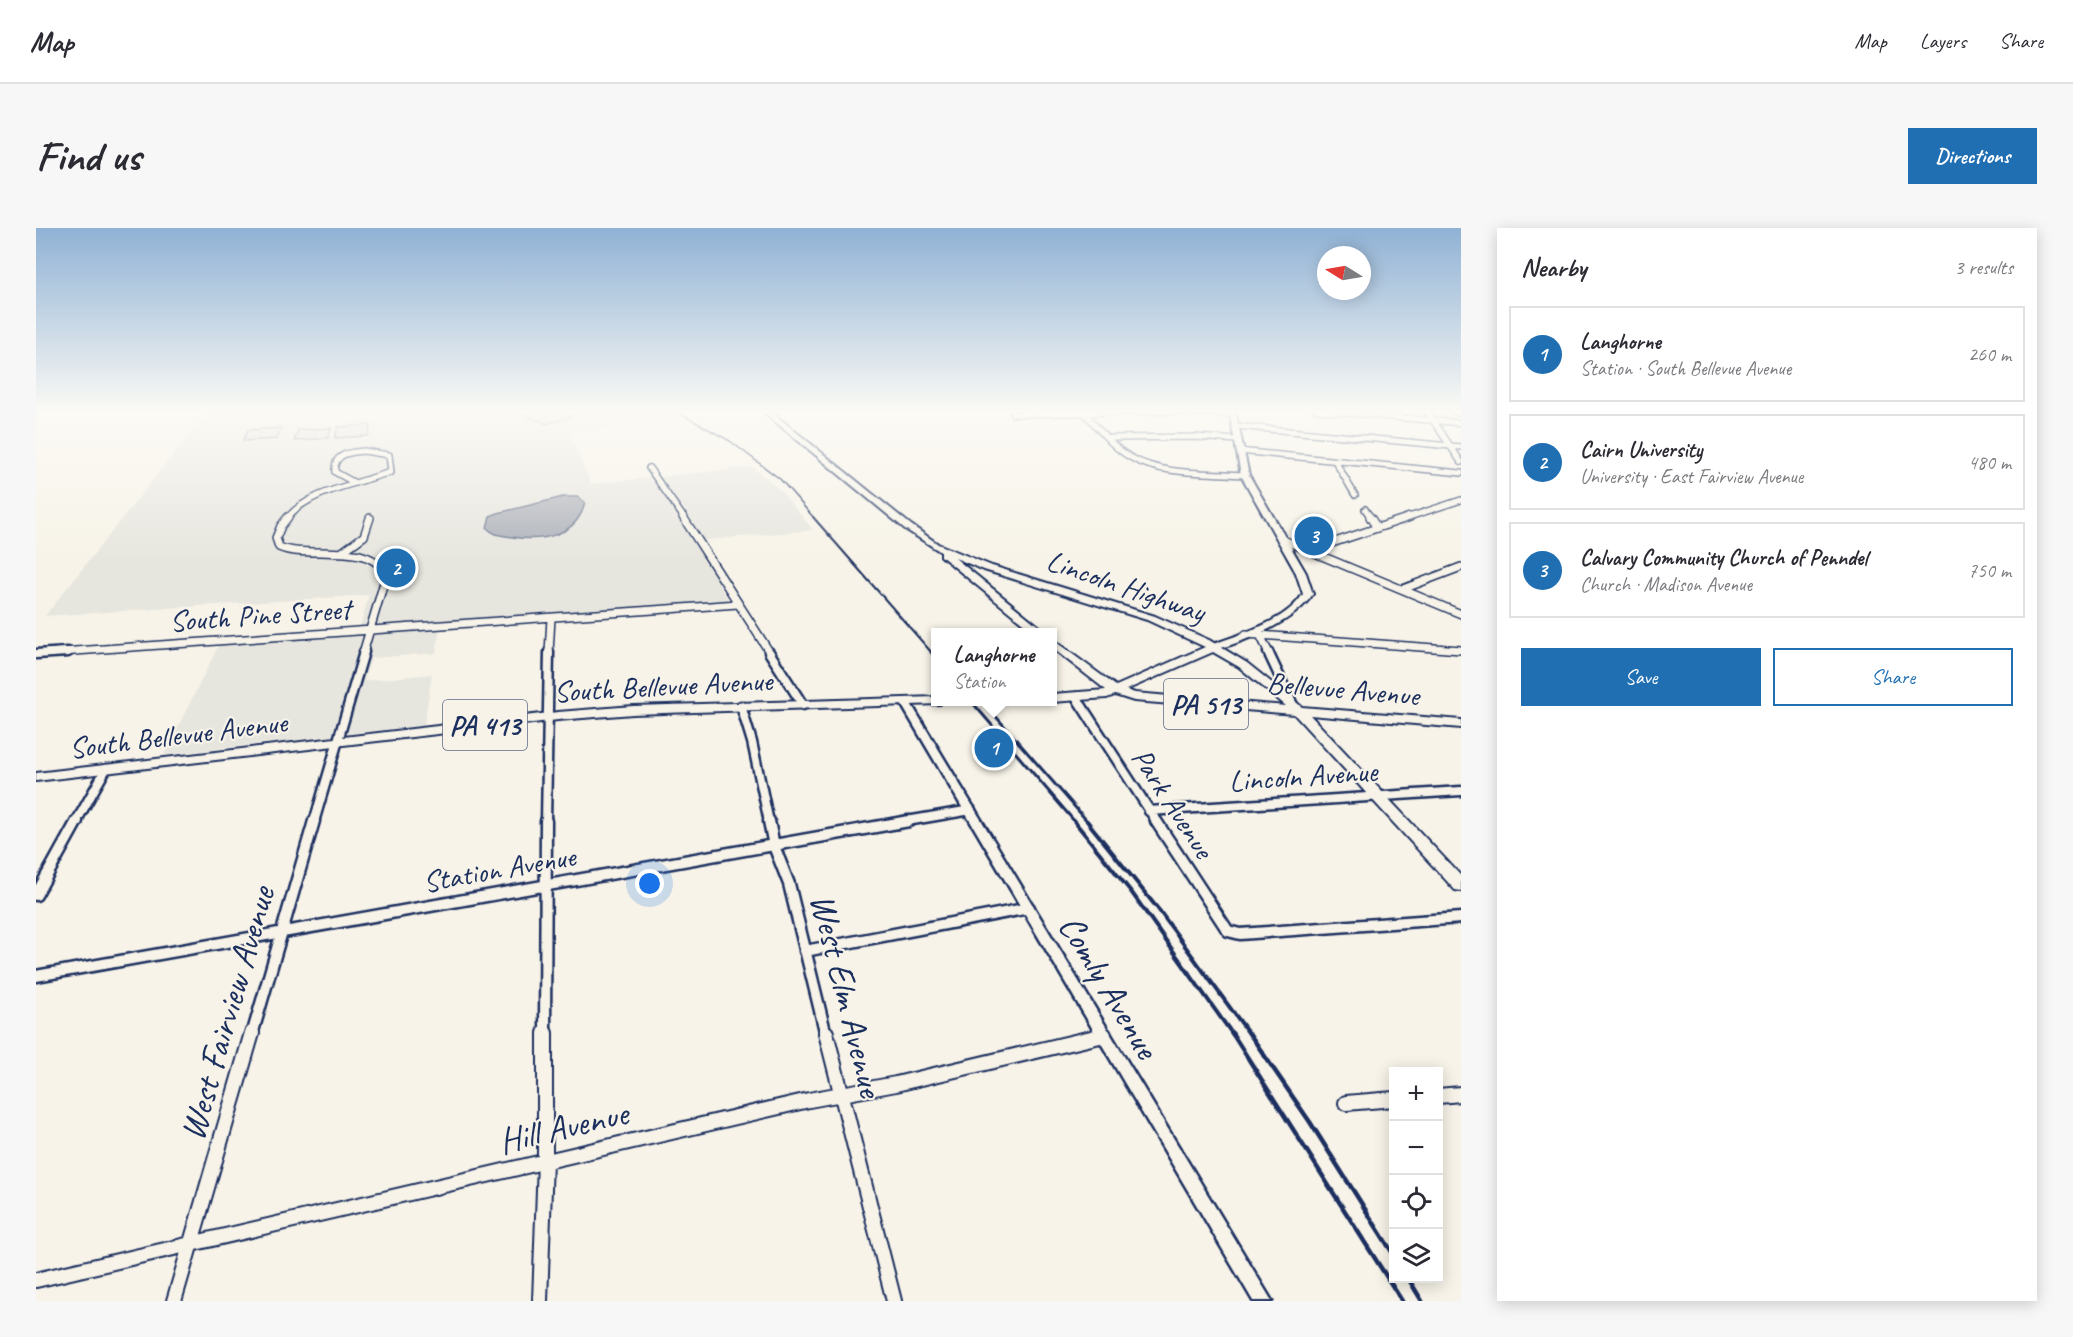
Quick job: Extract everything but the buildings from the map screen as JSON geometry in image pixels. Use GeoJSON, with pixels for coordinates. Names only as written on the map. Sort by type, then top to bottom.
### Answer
{"type":"FeatureCollection","features":[{"type":"Feature","properties":{"kind":"main road","name":"Lincoln Highway"},"geometry":{"type":"LineString","coordinates":[[826,460],[935,546],[987,568],[1151,618],[1215,647],[1255,673],[1295,708],[1461,886]]}},
{"type":"Feature","properties":{"kind":"main road"},"geometry":{"type":"LineString","coordinates":[[1057,698],[1099,695],[1115,691],[1244,634],[1258,632],[1298,609],[1308,594],[1301,573],[1245,475],[1241,460]]}},
{"type":"Feature","properties":{"kind":"main road"},"geometry":{"type":"LineString","coordinates":[[935,546],[1034,628]]}},
{"type":"Feature","properties":{"kind":"main road"},"geometry":{"type":"LineString","coordinates":[[1057,645],[1115,691]]}},
{"type":"Feature","properties":{"kind":"main road","name":"Bellevue Avenue"},"geometry":{"type":"LineString","coordinates":[[1115,691],[1156,700],[1295,708],[1461,724]]}},
{"type":"Feature","properties":{"kind":"main road","name":"South Bellevue Avenue"},"geometry":{"type":"LineString","coordinates":[[36,777],[547,717],[633,710],[931,701]]}},
{"type":"Feature","properties":{"kind":"street"},"geometry":{"type":"LineString","coordinates":[[336,460],[335,472],[356,483]]}},
{"type":"Feature","properties":{"kind":"street"},"geometry":{"type":"LineString","coordinates":[[370,518],[364,536],[342,552],[294,553],[280,548],[276,542],[281,526],[298,509],[322,495],[392,472],[390,460]]}},
{"type":"Feature","properties":{"kind":"street"},"geometry":{"type":"LineString","coordinates":[[1138,460],[1144,463],[1245,475]]}},
{"type":"Feature","properties":{"kind":"street"},"geometry":{"type":"LineString","coordinates":[[1326,460],[1461,473]]}},
{"type":"Feature","properties":{"kind":"street"},"geometry":{"type":"LineString","coordinates":[[1335,461],[1355,495]]}},
{"type":"Feature","properties":{"kind":"street"},"geometry":{"type":"LineString","coordinates":[[649,468],[692,530],[803,705]]}},
{"type":"Feature","properties":{"kind":"street"},"geometry":{"type":"LineString","coordinates":[[1311,550],[1461,500]]}},
{"type":"Feature","properties":{"kind":"street"},"geometry":{"type":"LineString","coordinates":[[1365,510],[1377,528]]}},
{"type":"Feature","properties":{"kind":"street"},"geometry":{"type":"LineString","coordinates":[[1281,539],[1461,614]]}},
{"type":"Feature","properties":{"kind":"street","name":"West Fairview Avenue"},"geometry":{"type":"LineString","coordinates":[[174,1301],[371,630],[385,574],[379,566],[360,554],[342,552]]}},
{"type":"Feature","properties":{"kind":"street"},"geometry":{"type":"LineString","coordinates":[[1403,589],[1461,567]]}},
{"type":"Feature","properties":{"kind":"street","name":"South Pine Street"},"geometry":{"type":"LineString","coordinates":[[36,654],[738,604]]}},
{"type":"Feature","properties":{"kind":"street"},"geometry":{"type":"LineString","coordinates":[[540,1301],[545,1161],[547,885],[545,863],[551,618]]}},
{"type":"Feature","properties":{"kind":"street"},"geometry":{"type":"LineString","coordinates":[[1258,632],[1461,650]]}},
{"type":"Feature","properties":{"kind":"street"},"geometry":{"type":"LineString","coordinates":[[1258,632],[1295,708]]}},
{"type":"Feature","properties":{"kind":"street","name":"Park Avenue"},"geometry":{"type":"LineString","coordinates":[[1076,697],[1222,926],[1232,933],[1461,918]]}},
{"type":"Feature","properties":{"kind":"street","name":"Comly Avenue"},"geometry":{"type":"LineString","coordinates":[[905,702],[1263,1301]]}},
{"type":"Feature","properties":{"kind":"street","name":"West Elm Avenue"},"geometry":{"type":"LineString","coordinates":[[741,706],[752,742],[774,846],[789,884],[894,1301]]}},
{"type":"Feature","properties":{"kind":"street"},"geometry":{"type":"LineString","coordinates":[[36,894],[106,769]]}},
{"type":"Feature","properties":{"kind":"street","name":"Lincoln Avenue"},"geometry":{"type":"LineString","coordinates":[[1149,811],[1461,792]]}},
{"type":"Feature","properties":{"kind":"street","name":"Station Avenue"},"geometry":{"type":"LineString","coordinates":[[36,976],[971,810]]}},
{"type":"Feature","properties":{"kind":"street"},"geometry":{"type":"LineString","coordinates":[[806,951],[1029,908]]}},
{"type":"Feature","properties":{"kind":"street","name":"Hill Avenue"},"geometry":{"type":"LineString","coordinates":[[36,1280],[809,1100],[843,1095],[1104,1035]]}},
{"type":"Feature","properties":{"kind":"street"},"geometry":{"type":"LineString","coordinates":[[1443,1096],[1461,1094]]}},
{"type":"Feature","properties":{"kind":"street"},"geometry":{"type":"LineString","coordinates":[[1346,1103],[1389,1099]]}},
{"type":"Feature","properties":{"kind":"shaded area"},"geometry":{"type":"Polygon","coordinates":[[[168,460],[581,460],[591,484],[753,467],[781,491],[813,530],[695,541],[730,603],[441,622],[436,653],[371,658],[364,681],[432,674],[424,725],[164,755],[220,643],[359,630],[369,595],[45,616],[168,460]]]}},
{"type":"Feature","properties":{"kind":"shaded area"},"geometry":{"type":"Polygon","coordinates":[[[563,497],[577,497],[585,502],[575,523],[557,534],[523,538],[498,535],[487,528],[490,516],[563,497]]]}},
{"type":"Feature","properties":{"kind":"railway"},"geometry":{"type":"LineString","coordinates":[[755,460],[780,479],[814,518]]}},
{"type":"Feature","properties":{"kind":"railway"},"geometry":{"type":"LineString","coordinates":[[813,517],[931,652]]}},
{"type":"Feature","properties":{"kind":"railway"},"geometry":{"type":"LineString","coordinates":[[975,706],[1075,822]]}},
{"type":"Feature","properties":{"kind":"railway"},"geometry":{"type":"LineString","coordinates":[[987,706],[1088,822]]}},
{"type":"Feature","properties":{"kind":"railway"},"geometry":{"type":"LineString","coordinates":[[1074,821],[1132,893],[1233,1035]]}},
{"type":"Feature","properties":{"kind":"railway"},"geometry":{"type":"LineString","coordinates":[[1087,821],[1158,909],[1250,1035]]}},
{"type":"Feature","properties":{"kind":"railway"},"geometry":{"type":"LineString","coordinates":[[1232,1033],[1402,1301]]}},
{"type":"Feature","properties":{"kind":"railway"},"geometry":{"type":"LineString","coordinates":[[1249,1033],[1310,1122],[1389,1247]]}},
{"type":"Feature","properties":{"kind":"railway"},"geometry":{"type":"LineString","coordinates":[[1411,1283],[1422,1301]]}},
{"type":"Feature","properties":{"kind":"place","name":"Calvary Community Church of Penndel"},"geometry":{"type":"Point","coordinates":[1314,536]}},
{"type":"Feature","properties":{"kind":"place","name":"Cairn University"},"geometry":{"type":"Point","coordinates":[396,568]}},
{"type":"Feature","properties":{"kind":"place","name":"Langhorne"},"geometry":{"type":"Point","coordinates":[994,748]}}]}
